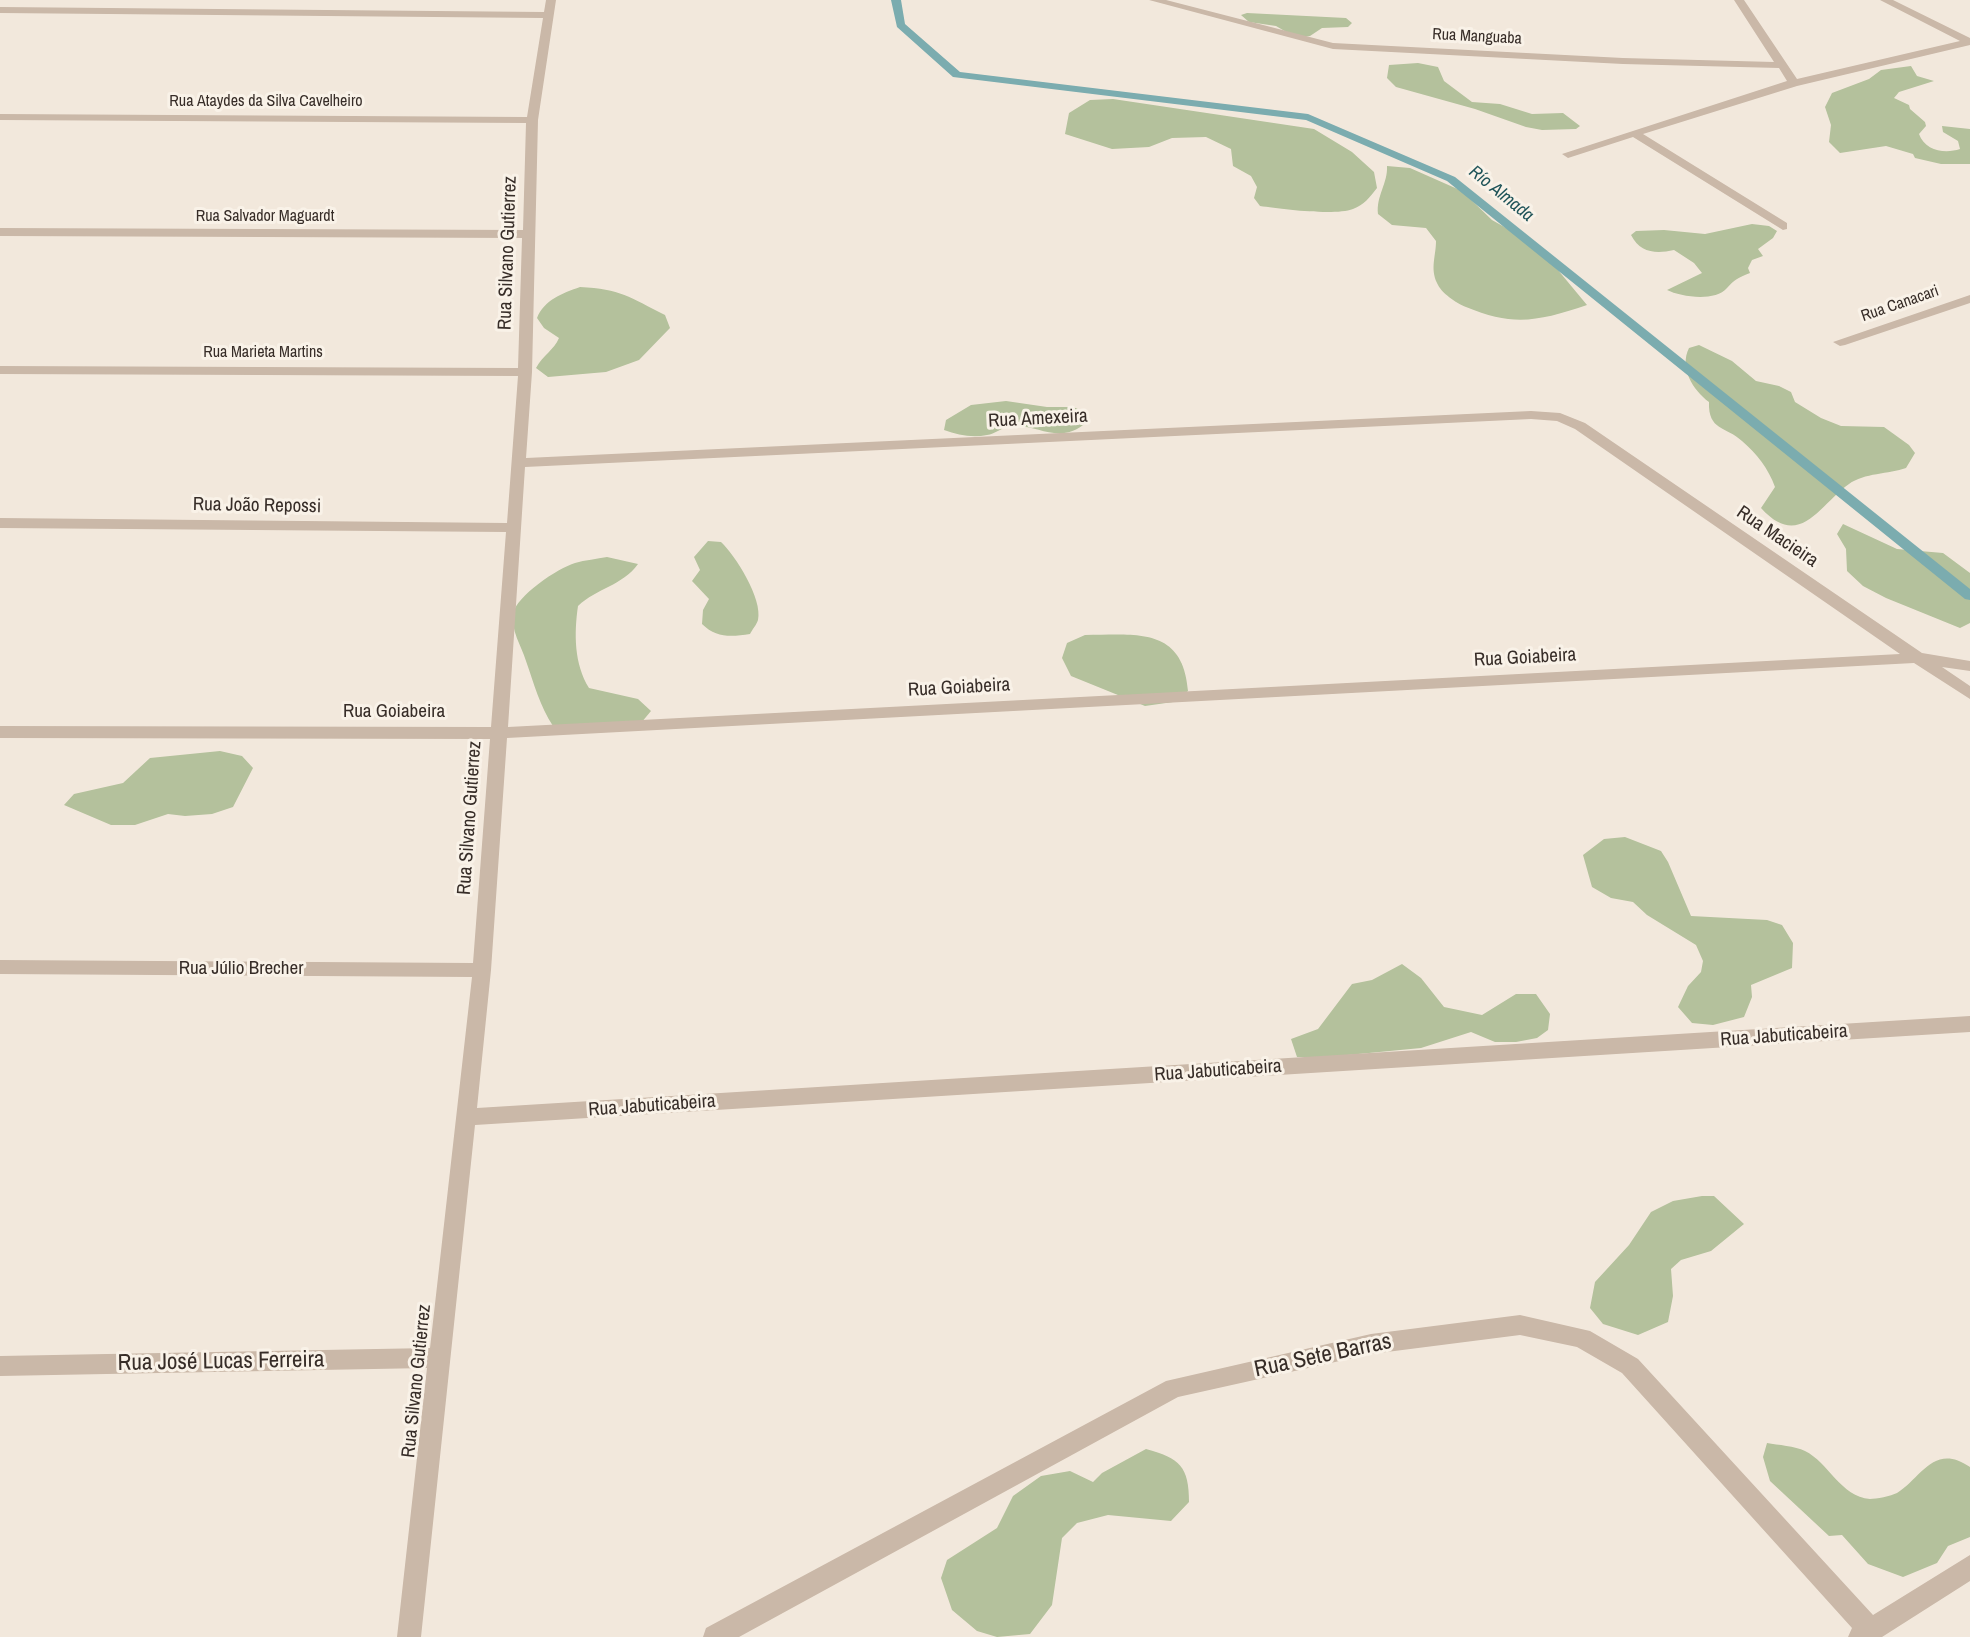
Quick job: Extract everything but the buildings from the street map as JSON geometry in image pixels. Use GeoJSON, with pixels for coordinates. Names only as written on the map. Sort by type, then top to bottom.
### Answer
{"type":"FeatureCollection","features":[{"type":"Feature","properties":{"kind":"street","name":"Rua Manguaba"},"geometry":{"type":"LineString","coordinates":[[1154,0],[1333,46],[1623,61],[1782,65]]}},
{"type":"Feature","properties":{"kind":"street"},"geometry":{"type":"LineString","coordinates":[[1739,0],[1794,83]]}},
{"type":"Feature","properties":{"kind":"street"},"geometry":{"type":"LineString","coordinates":[[1885,0],[1970,42]]}},
{"type":"Feature","properties":{"kind":"street"},"geometry":{"type":"LineString","coordinates":[[0,10],[549,7]]}},
{"type":"Feature","properties":{"kind":"street","name":"Rua Silvano Gutierrez"},"geometry":{"type":"LineString","coordinates":[[409,1637],[482,970],[525,372],[532,120],[549,7]]}},
{"type":"Feature","properties":{"kind":"street"},"geometry":{"type":"LineString","coordinates":[[1568,154],[1794,83],[1970,42]]}},
{"type":"Feature","properties":{"kind":"street","name":"Rua Ataydes da Silva Cavelheiro"},"geometry":{"type":"LineString","coordinates":[[0,117],[532,120]]}},
{"type":"Feature","properties":{"kind":"street"},"geometry":{"type":"LineString","coordinates":[[1635,134],[1783,226]]}},
{"type":"Feature","properties":{"kind":"street","name":"Rua Salvador Maguardt"},"geometry":{"type":"LineString","coordinates":[[0,232],[530,234]]}},
{"type":"Feature","properties":{"kind":"street","name":"Rua Canacari"},"geometry":{"type":"LineString","coordinates":[[1840,342],[1970,299]]}},
{"type":"Feature","properties":{"kind":"street","name":"Rua Marieta Martins"},"geometry":{"type":"LineString","coordinates":[[0,370],[525,372]]}},
{"type":"Feature","properties":{"kind":"street","name":"Rua Amexeira"},"geometry":{"type":"LineString","coordinates":[[519,463],[1560,416]]}},
{"type":"Feature","properties":{"kind":"street","name":"Rua Macieira"},"geometry":{"type":"LineString","coordinates":[[1560,416],[1580,426],[1970,694]]}},
{"type":"Feature","properties":{"kind":"street","name":"Rua João Repossi"},"geometry":{"type":"LineString","coordinates":[[0,523],[513,527]]}},
{"type":"Feature","properties":{"kind":"street"},"geometry":{"type":"LineString","coordinates":[[1919,658],[1970,666]]}},
{"type":"Feature","properties":{"kind":"street","name":"Rua Goiabeira"},"geometry":{"type":"LineString","coordinates":[[0,732],[497,733],[1919,658]]}},
{"type":"Feature","properties":{"kind":"street","name":"Rua Júlio Brecher"},"geometry":{"type":"LineString","coordinates":[[0,967],[482,970]]}},
{"type":"Feature","properties":{"kind":"street","name":"Rua Jabuticabeira"},"geometry":{"type":"LineString","coordinates":[[466,1117],[1970,1024]]}},
{"type":"Feature","properties":{"kind":"street","name":"Rua Sete Barras"},"geometry":{"type":"LineString","coordinates":[[715,1637],[1174,1388],[1371,1344],[1520,1325],[1582,1338],[1630,1366],[1865,1633]]}},
{"type":"Feature","properties":{"kind":"street","name":"Rua José Lucas Ferreira"},"geometry":{"type":"LineString","coordinates":[[0,1366],[441,1358]]}},
{"type":"Feature","properties":{"kind":"street"},"geometry":{"type":"LineString","coordinates":[[1865,1633],[1970,1567]]}},
{"type":"Feature","properties":{"kind":"green space"},"geometry":{"type":"Polygon","coordinates":[[[1247,13],[1346,18],[1352,23],[1348,27],[1322,28],[1304,37],[1288,33],[1276,26],[1249,22],[1241,15],[1247,13]]]}},
{"type":"Feature","properties":{"kind":"green space"},"geometry":{"type":"Polygon","coordinates":[[[1418,63],[1438,67],[1444,81],[1472,102],[1500,104],[1532,114],[1563,113],[1580,126],[1576,129],[1542,130],[1526,127],[1475,109],[1396,87],[1387,78],[1389,65],[1418,63]]]}},
{"type":"Feature","properties":{"kind":"green space"},"geometry":{"type":"Polygon","coordinates":[[[1911,66],[1917,76],[1934,81],[1899,92],[1894,98],[1909,105],[1925,122],[1926,126],[1919,134],[1931,148],[1942,151],[1960,149],[1958,141],[1943,132],[1942,126],[1970,129],[1970,164],[1941,164],[1915,158],[1913,154],[1886,146],[1840,153],[1829,142],[1831,125],[1825,107],[1832,93],[1869,79],[1881,70],[1911,66]]]}},
{"type":"Feature","properties":{"kind":"green space"},"geometry":{"type":"Polygon","coordinates":[[[1113,99],[1314,129],[1352,152],[1374,172],[1377,188],[1360,205],[1344,211],[1308,211],[1260,206],[1254,198],[1257,187],[1251,176],[1233,166],[1231,149],[1206,137],[1172,138],[1149,147],[1112,149],[1065,134],[1069,113],[1090,100],[1113,99]]]}},
{"type":"Feature","properties":{"kind":"green space"},"geometry":{"type":"Polygon","coordinates":[[[1387,166],[1410,168],[1462,191],[1492,220],[1538,246],[1587,305],[1540,318],[1513,319],[1483,313],[1453,300],[1442,290],[1435,278],[1436,241],[1426,228],[1392,225],[1378,214],[1387,166]]]}},
{"type":"Feature","properties":{"kind":"green space"},"geometry":{"type":"Polygon","coordinates":[[[1752,224],[1769,226],[1777,231],[1773,238],[1758,249],[1763,256],[1752,260],[1748,268],[1750,273],[1737,279],[1722,292],[1706,297],[1681,295],[1667,290],[1702,273],[1694,263],[1674,250],[1649,251],[1639,246],[1631,235],[1636,231],[1664,230],[1705,234],[1752,224]]]}},
{"type":"Feature","properties":{"kind":"green space"},"geometry":{"type":"Polygon","coordinates":[[[580,287],[615,292],[633,299],[665,315],[670,328],[639,360],[606,372],[548,377],[536,368],[559,338],[544,328],[537,318],[549,302],[580,287]]]}},
{"type":"Feature","properties":{"kind":"green space"},"geometry":{"type":"Polygon","coordinates":[[[1699,345],[1732,361],[1756,381],[1779,386],[1791,392],[1795,402],[1821,418],[1841,426],[1884,427],[1909,445],[1915,453],[1906,468],[1855,480],[1809,520],[1798,525],[1787,525],[1775,520],[1761,508],[1775,487],[1765,468],[1742,441],[1715,423],[1709,411],[1709,402],[1689,378],[1686,356],[1689,348],[1699,345]]]}},
{"type":"Feature","properties":{"kind":"green space"},"geometry":{"type":"Polygon","coordinates":[[[1006,401],[1047,407],[1073,407],[1085,412],[1088,421],[1067,433],[1019,426],[976,436],[944,430],[946,420],[971,405],[1006,401]]]}},
{"type":"Feature","properties":{"kind":"green space"},"geometry":{"type":"Polygon","coordinates":[[[1843,524],[1897,549],[1943,553],[1970,573],[1970,623],[1960,628],[1863,586],[1847,571],[1846,549],[1837,534],[1843,524]]]}},
{"type":"Feature","properties":{"kind":"green space"},"geometry":{"type":"Polygon","coordinates":[[[708,541],[721,542],[727,548],[752,590],[758,620],[750,634],[724,635],[707,629],[702,624],[703,610],[709,599],[692,581],[700,570],[694,557],[708,541]]]}},
{"type":"Feature","properties":{"kind":"green space"},"geometry":{"type":"Polygon","coordinates":[[[607,557],[638,564],[625,577],[578,606],[576,637],[580,669],[589,688],[638,699],[651,711],[641,723],[553,726],[541,703],[517,638],[513,614],[529,591],[559,571],[575,563],[607,557]]]}},
{"type":"Feature","properties":{"kind":"green space"},"geometry":{"type":"Polygon","coordinates":[[[1085,635],[1138,636],[1166,645],[1177,655],[1184,670],[1188,691],[1173,702],[1145,706],[1071,676],[1062,658],[1067,643],[1085,635]]]}},
{"type":"Feature","properties":{"kind":"green space"},"geometry":{"type":"Polygon","coordinates":[[[220,751],[242,756],[253,768],[233,807],[212,814],[168,814],[135,825],[111,825],[64,805],[74,794],[123,783],[150,758],[220,751]]]}},
{"type":"Feature","properties":{"kind":"green space"},"geometry":{"type":"Polygon","coordinates":[[[1625,837],[1661,851],[1691,916],[1767,920],[1782,925],[1793,943],[1792,968],[1751,985],[1752,997],[1744,1017],[1713,1025],[1692,1023],[1678,1007],[1688,986],[1701,972],[1703,961],[1696,945],[1647,915],[1633,902],[1611,898],[1592,887],[1583,855],[1604,839],[1625,837]]]}},
{"type":"Feature","properties":{"kind":"green space"},"geometry":{"type":"Polygon","coordinates":[[[1402,964],[1421,978],[1444,1007],[1482,1015],[1516,994],[1536,994],[1550,1014],[1548,1030],[1537,1038],[1516,1042],[1495,1042],[1471,1032],[1421,1048],[1327,1057],[1297,1057],[1291,1039],[1318,1029],[1352,984],[1372,980],[1402,964]]]}},
{"type":"Feature","properties":{"kind":"green space"},"geometry":{"type":"Polygon","coordinates":[[[1714,1196],[1744,1224],[1711,1251],[1681,1260],[1671,1269],[1673,1296],[1668,1322],[1638,1335],[1603,1324],[1590,1308],[1595,1282],[1629,1245],[1651,1212],[1673,1201],[1714,1196]]]}},
{"type":"Feature","properties":{"kind":"green space"},"geometry":{"type":"Polygon","coordinates":[[[1767,1443],[1805,1451],[1851,1492],[1870,1499],[1897,1493],[1937,1460],[1958,1460],[1970,1467],[1970,1537],[1948,1546],[1937,1563],[1903,1577],[1868,1564],[1842,1535],[1829,1536],[1770,1481],[1763,1457],[1767,1443]]]}},
{"type":"Feature","properties":{"kind":"green space"},"geometry":{"type":"Polygon","coordinates":[[[1146,1449],[1175,1460],[1187,1480],[1189,1502],[1171,1521],[1108,1515],[1077,1523],[1062,1538],[1052,1605],[1030,1634],[997,1637],[977,1631],[952,1610],[941,1578],[947,1560],[997,1528],[1013,1496],[1041,1476],[1070,1471],[1093,1482],[1102,1473],[1146,1449]]]}},
{"type":"Feature","properties":{"kind":"waterway","name":"Río Almada"},"geometry":{"type":"LineString","coordinates":[[896,0],[900,25],[957,75],[1308,117],[1451,179],[1970,596]]}}]}
